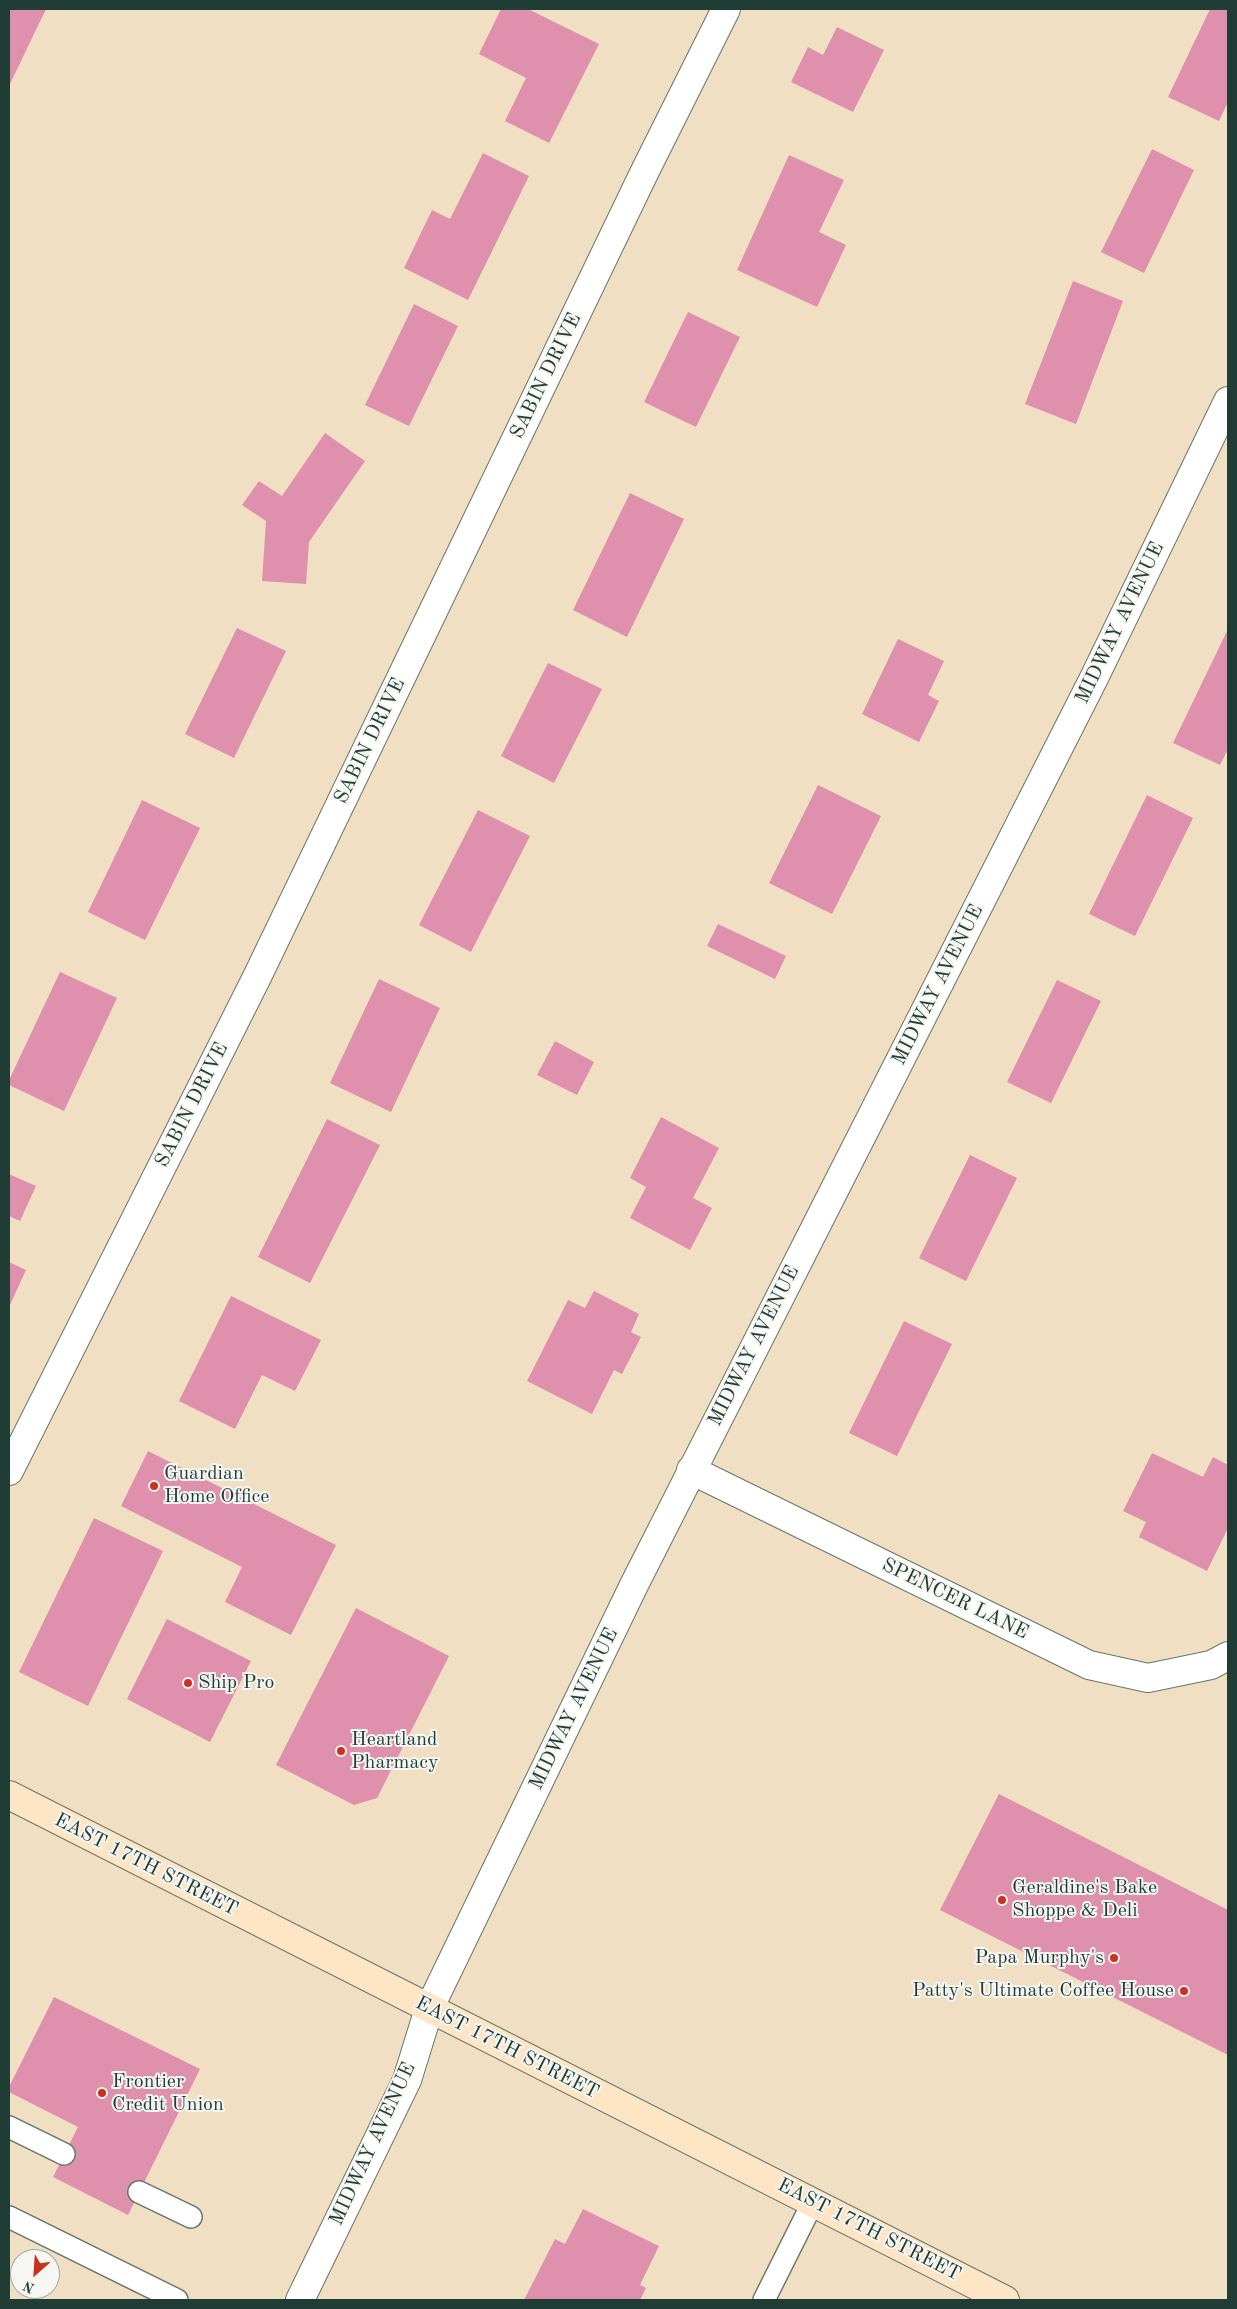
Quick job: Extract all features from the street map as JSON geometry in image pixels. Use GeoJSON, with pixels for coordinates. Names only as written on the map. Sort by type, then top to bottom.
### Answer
{"type":"FeatureCollection","features":[{"type":"Feature","properties":{"kind":"main road","name":"EAST 17TH STREET"},"geometry":{"type":"LineString","coordinates":[[9,1795],[1005,2300]]}},
{"type":"Feature","properties":{"kind":"street","name":"SABIN DRIVE"},"geometry":{"type":"LineString","coordinates":[[9,1471],[256,977],[645,171],[726,9]]}},
{"type":"Feature","properties":{"kind":"street","name":"MIDWAY AVENUE"},"geometry":{"type":"LineString","coordinates":[[300,2300],[406,2080],[429,2009],[691,1470],[1095,676],[1228,401]]}},
{"type":"Feature","properties":{"kind":"street","name":"SPENCER LANE"},"geometry":{"type":"LineString","coordinates":[[691,1470],[1090,1665],[1148,1678],[1211,1665],[1228,1656]]}},
{"type":"Feature","properties":{"kind":"lane"},"geometry":{"type":"LineString","coordinates":[[9,2127],[64,2154]]}},
{"type":"Feature","properties":{"kind":"lane"},"geometry":{"type":"LineString","coordinates":[[139,2192],[192,2217]]}},
{"type":"Feature","properties":{"kind":"lane"},"geometry":{"type":"LineString","coordinates":[[764,2300],[813,2202]]}},
{"type":"Feature","properties":{"kind":"lane"},"geometry":{"type":"LineString","coordinates":[[9,2217],[177,2300]]}},
{"type":"Feature","properties":{"kind":"building"},"geometry":{"type":"Polygon","coordinates":[[[9,9],[46,9],[9,86],[9,9]]]}},
{"type":"Feature","properties":{"kind":"building"},"geometry":{"type":"Polygon","coordinates":[[[501,9],[528,9],[599,44],[549,143],[505,121],[526,78],[479,54],[501,9]]]}},
{"type":"Feature","properties":{"kind":"building"},"geometry":{"type":"Polygon","coordinates":[[[1210,9],[1228,9],[1228,102],[1219,121],[1168,97],[1210,9]]]}},
{"type":"Feature","properties":{"kind":"building"},"geometry":{"type":"Polygon","coordinates":[[[837,27],[884,50],[853,112],[791,82],[808,47],[823,55],[837,27]]]}},
{"type":"Feature","properties":{"kind":"building"},"geometry":{"type":"Polygon","coordinates":[[[1152,149],[1194,170],[1144,273],[1101,252],[1152,149]]]}},
{"type":"Feature","properties":{"kind":"building"},"geometry":{"type":"Polygon","coordinates":[[[483,153],[529,176],[468,300],[404,268],[432,210],[450,219],[483,153]]]}},
{"type":"Feature","properties":{"kind":"building"},"geometry":{"type":"Polygon","coordinates":[[[789,155],[844,180],[819,232],[846,245],[817,307],[737,270],[789,155]]]}},
{"type":"Feature","properties":{"kind":"building"},"geometry":{"type":"Polygon","coordinates":[[[1073,281],[1123,301],[1076,424],[1025,404],[1073,281]]]}},
{"type":"Feature","properties":{"kind":"building"},"geometry":{"type":"Polygon","coordinates":[[[414,304],[458,326],[409,426],[365,405],[414,304]]]}},
{"type":"Feature","properties":{"kind":"building"},"geometry":{"type":"Polygon","coordinates":[[[688,312],[740,337],[696,427],[644,402],[688,312]]]}},
{"type":"Feature","properties":{"kind":"building"},"geometry":{"type":"Polygon","coordinates":[[[325,433],[365,461],[309,542],[306,584],[262,581],[266,521],[242,505],[259,481],[282,496],[325,433]]]}},
{"type":"Feature","properties":{"kind":"building"},"geometry":{"type":"Polygon","coordinates":[[[630,493],[684,519],[627,637],[573,610],[630,493]]]}},
{"type":"Feature","properties":{"kind":"building"},"geometry":{"type":"Polygon","coordinates":[[[237,628],[286,651],[234,758],[185,734],[237,628]]]}},
{"type":"Feature","properties":{"kind":"building"},"geometry":{"type":"Polygon","coordinates":[[[1228,629],[1228,749],[1220,765],[1173,743],[1228,629]]]}},
{"type":"Feature","properties":{"kind":"building"},"geometry":{"type":"Polygon","coordinates":[[[898,639],[944,661],[928,695],[939,701],[919,742],[862,714],[898,639]]]}},
{"type":"Feature","properties":{"kind":"building"},"geometry":{"type":"Polygon","coordinates":[[[548,663],[602,689],[554,783],[501,756],[548,663]]]}},
{"type":"Feature","properties":{"kind":"building"},"geometry":{"type":"Polygon","coordinates":[[[818,785],[881,816],[832,914],[769,883],[818,785]]]}},
{"type":"Feature","properties":{"kind":"building"},"geometry":{"type":"Polygon","coordinates":[[[1147,795],[1193,818],[1135,936],[1089,914],[1147,795]]]}},
{"type":"Feature","properties":{"kind":"building"},"geometry":{"type":"Polygon","coordinates":[[[142,800],[200,828],[145,940],[88,912],[142,800]]]}},
{"type":"Feature","properties":{"kind":"building"},"geometry":{"type":"Polygon","coordinates":[[[478,810],[530,836],[471,952],[419,925],[478,810]]]}},
{"type":"Feature","properties":{"kind":"building"},"geometry":{"type":"Polygon","coordinates":[[[718,924],[786,956],[775,979],[707,946],[718,924]]]}},
{"type":"Feature","properties":{"kind":"building"},"geometry":{"type":"Polygon","coordinates":[[[60,972],[117,998],[64,1111],[9,1085],[9,1080],[60,972]]]}},
{"type":"Feature","properties":{"kind":"building"},"geometry":{"type":"Polygon","coordinates":[[[379,979],[440,1008],[391,1112],[330,1083],[379,979]]]}},
{"type":"Feature","properties":{"kind":"building"},"geometry":{"type":"Polygon","coordinates":[[[1057,980],[1101,1001],[1051,1103],[1007,1082],[1057,980]]]}},
{"type":"Feature","properties":{"kind":"building"},"geometry":{"type":"Polygon","coordinates":[[[555,1041],[594,1062],[577,1095],[537,1075],[555,1041]]]}},
{"type":"Feature","properties":{"kind":"building"},"geometry":{"type":"Polygon","coordinates":[[[661,1117],[719,1148],[693,1198],[712,1208],[690,1250],[630,1218],[646,1187],[630,1178],[661,1117]]]}},
{"type":"Feature","properties":{"kind":"building"},"geometry":{"type":"Polygon","coordinates":[[[327,1119],[380,1145],[310,1283],[258,1257],[327,1119]]]}},
{"type":"Feature","properties":{"kind":"building"},"geometry":{"type":"Polygon","coordinates":[[[970,1155],[1017,1178],[966,1281],[919,1258],[970,1155]]]}},
{"type":"Feature","properties":{"kind":"building"},"geometry":{"type":"Polygon","coordinates":[[[9,1174],[36,1186],[20,1221],[9,1216],[9,1174]]]}},
{"type":"Feature","properties":{"kind":"building"},"geometry":{"type":"Polygon","coordinates":[[[9,1262],[26,1270],[9,1307],[9,1262]]]}},
{"type":"Feature","properties":{"kind":"building"},"geometry":{"type":"Polygon","coordinates":[[[594,1291],[639,1314],[631,1332],[641,1337],[622,1374],[614,1370],[592,1414],[527,1381],[568,1300],[585,1308],[594,1291]]]}},
{"type":"Feature","properties":{"kind":"building"},"geometry":{"type":"Polygon","coordinates":[[[231,1296],[321,1340],[295,1391],[262,1375],[235,1429],[179,1401],[231,1296]]]}},
{"type":"Feature","properties":{"kind":"building"},"geometry":{"type":"Polygon","coordinates":[[[904,1321],[952,1344],[897,1456],[849,1433],[904,1321]]]}},
{"type":"Feature","properties":{"kind":"building"},"geometry":{"type":"Polygon","coordinates":[[[148,1451],[336,1545],[291,1635],[225,1602],[242,1567],[121,1506],[148,1451]]]}},
{"type":"Feature","properties":{"kind":"building"},"geometry":{"type":"Polygon","coordinates":[[[1152,1453],[1203,1477],[1213,1457],[1228,1465],[1228,1528],[1207,1571],[1139,1537],[1146,1522],[1123,1511],[1152,1453]]]}},
{"type":"Feature","properties":{"kind":"building"},"geometry":{"type":"Polygon","coordinates":[[[94,1518],[163,1551],[88,1706],[19,1672],[94,1518]]]}},
{"type":"Feature","properties":{"kind":"building"},"geometry":{"type":"Polygon","coordinates":[[[356,1608],[449,1656],[377,1798],[354,1805],[276,1765],[356,1608]]]}},
{"type":"Feature","properties":{"kind":"building"},"geometry":{"type":"Polygon","coordinates":[[[167,1619],[251,1661],[210,1742],[127,1699],[167,1619]]]}},
{"type":"Feature","properties":{"kind":"building"},"geometry":{"type":"Polygon","coordinates":[[[999,1794],[1228,1910],[1228,2055],[940,1910],[999,1794]]]}},
{"type":"Feature","properties":{"kind":"building"},"geometry":{"type":"Polygon","coordinates":[[[54,1997],[200,2069],[128,2215],[53,2177],[78,2127],[9,2092],[9,2087],[54,1997]]]}},
{"type":"Feature","properties":{"kind":"building"},"geometry":{"type":"Polygon","coordinates":[[[583,2209],[659,2246],[640,2285],[646,2288],[640,2300],[524,2300],[555,2239],[565,2244],[583,2209]]]}},
{"type":"Feature","properties":{"kind":"place","name":"Guardian Home Office"},"geometry":{"type":"Point","coordinates":[154,1486]}},
{"type":"Feature","properties":{"kind":"place","name":"Ship Pro"},"geometry":{"type":"Point","coordinates":[188,1683]}},
{"type":"Feature","properties":{"kind":"place","name":"Heartland Pharmacy"},"geometry":{"type":"Point","coordinates":[341,1751]}},
{"type":"Feature","properties":{"kind":"place","name":"Geraldine's Bake Shoppe & Deli"},"geometry":{"type":"Point","coordinates":[1002,1900]}},
{"type":"Feature","properties":{"kind":"place","name":"Papa Murphy's"},"geometry":{"type":"Point","coordinates":[1114,1958]}},
{"type":"Feature","properties":{"kind":"place","name":"Patty's Ultimate Coffee House"},"geometry":{"type":"Point","coordinates":[1184,1991]}},
{"type":"Feature","properties":{"kind":"place","name":"Frontier Credit Union"},"geometry":{"type":"Point","coordinates":[102,2093]}}]}
